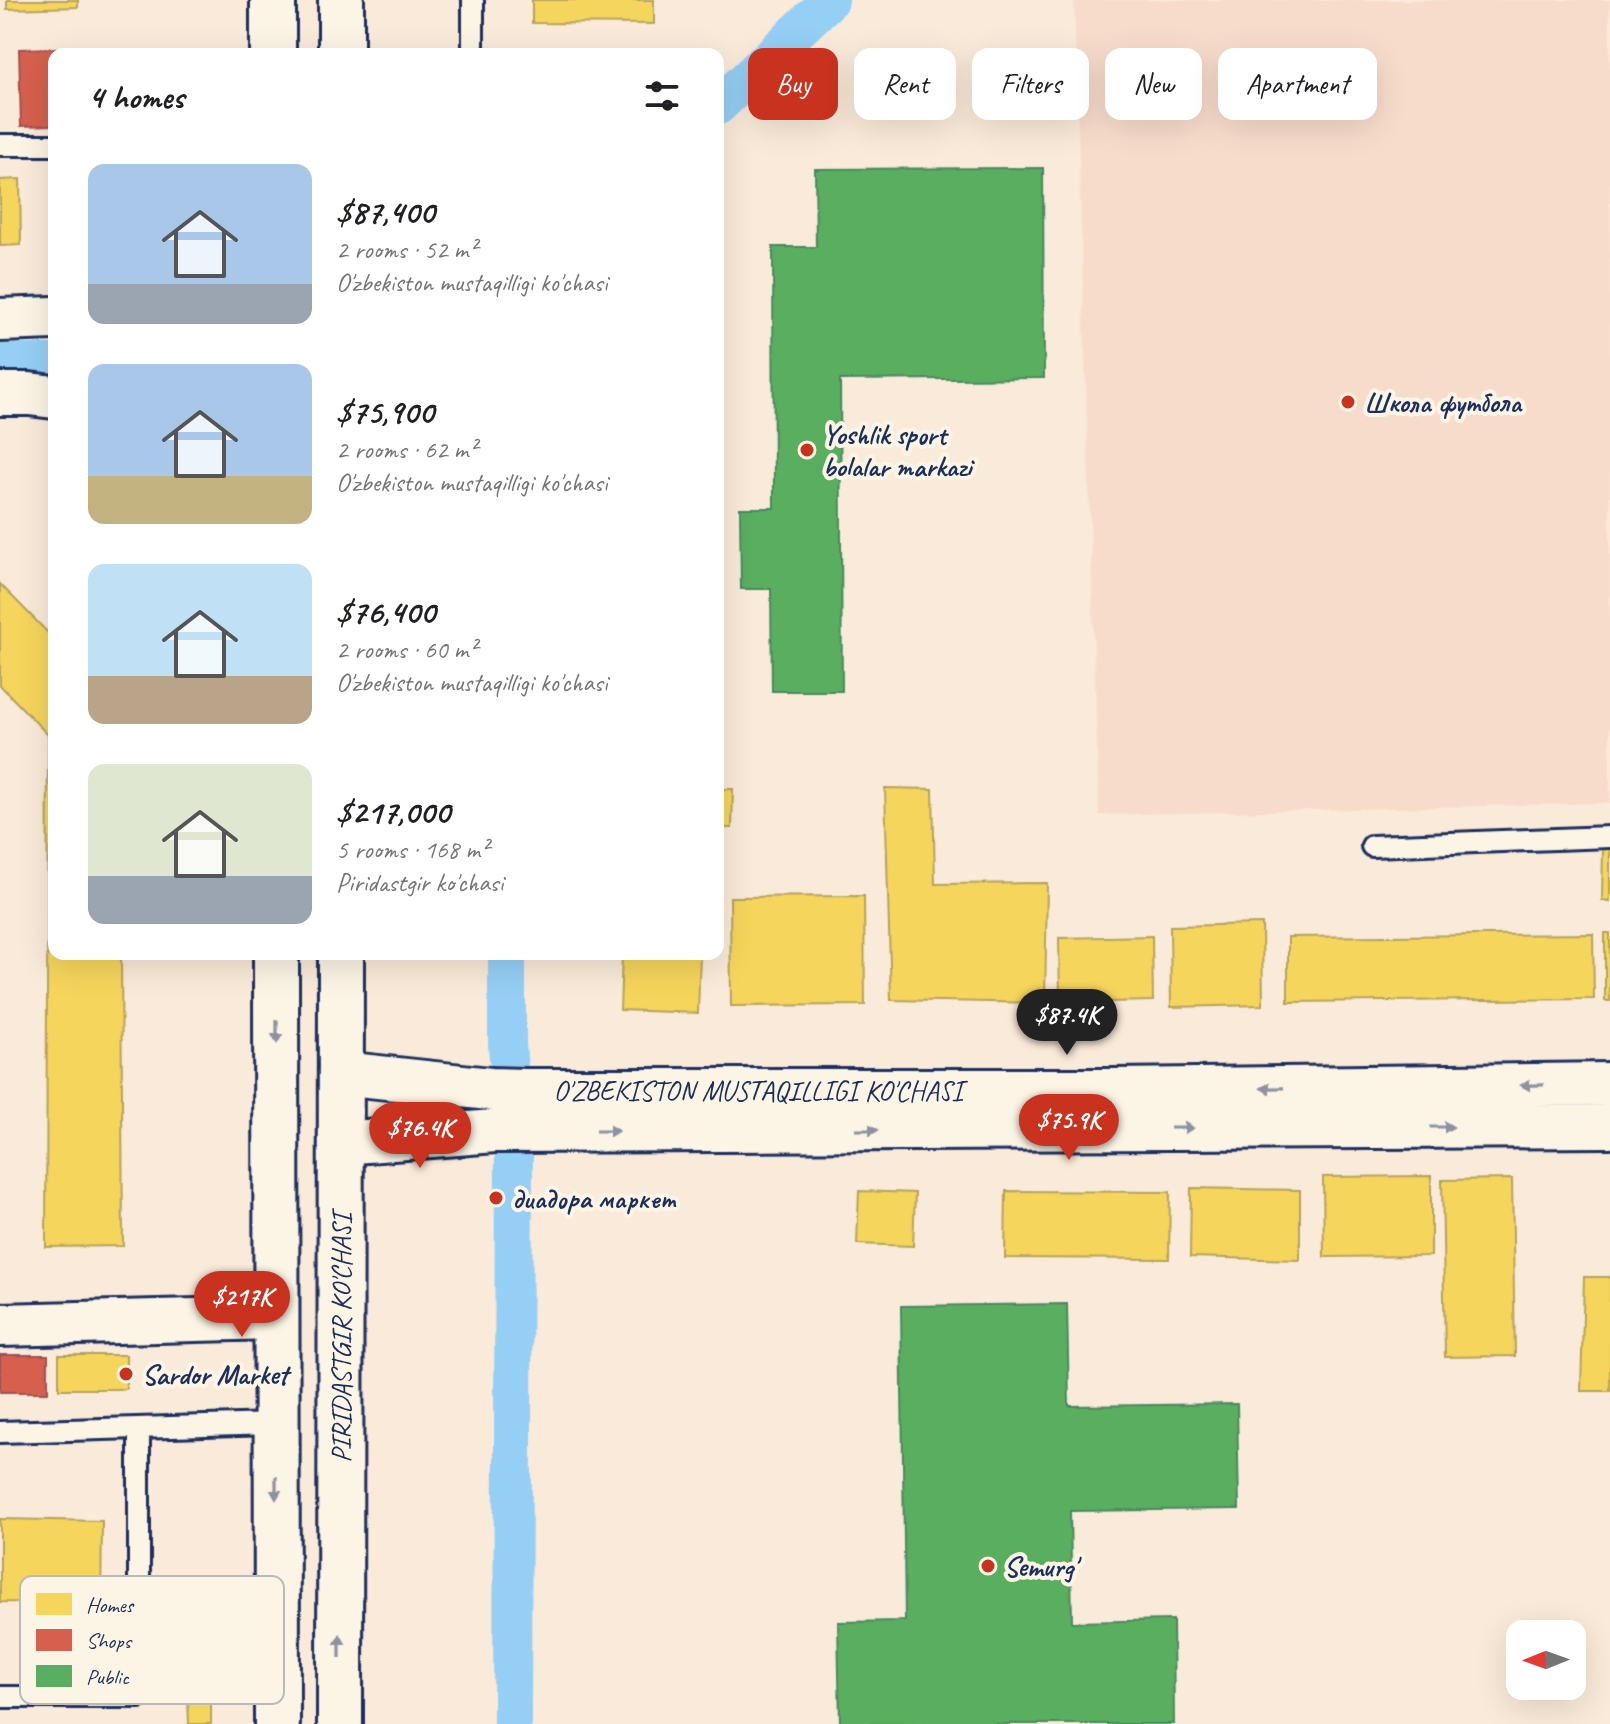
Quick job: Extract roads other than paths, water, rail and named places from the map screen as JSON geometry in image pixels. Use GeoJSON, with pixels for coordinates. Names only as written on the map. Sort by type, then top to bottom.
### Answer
{"type":"FeatureCollection","features":[{"type":"Feature","properties":{"kind":"main road"},"geometry":{"type":"LineString","coordinates":[[273,0],[273,48]]}},
{"type":"Feature","properties":{"kind":"main road"},"geometry":{"type":"LineString","coordinates":[[341,0],[341,48]]}},
{"type":"Feature","properties":{"kind":"main road"},"geometry":{"type":"LineString","coordinates":[[276,960],[277,1576]]}},
{"type":"Feature","properties":{"kind":"main road","name":"PIRIDASTGIR KO'CHASI"},"geometry":{"type":"LineString","coordinates":[[340,1724],[341,960]]}},
{"type":"Feature","properties":{"kind":"main road"},"geometry":{"type":"LineString","coordinates":[[277,1704],[277,1724]]}},
{"type":"Feature","properties":{"kind":"street"},"geometry":{"type":"LineString","coordinates":[[0,320],[48,318]]}},
{"type":"Feature","properties":{"kind":"street"},"geometry":{"type":"LineString","coordinates":[[0,394],[48,396]]}},
{"type":"Feature","properties":{"kind":"street","name":"O'ZBEKISTON MUSTAQILLIGI KO'CHASI"},"geometry":{"type":"LineString","coordinates":[[341,1073],[507,1089],[1114,1090],[1610,1084]]}},
{"type":"Feature","properties":{"kind":"street","name":"O'ZBEKISTON MUSTAQILLIGI KO'CHASI"},"geometry":{"type":"LineString","coordinates":[[341,1143],[512,1131],[1610,1126]]}},
{"type":"Feature","properties":{"kind":"street"},"geometry":{"type":"LineString","coordinates":[[0,1325],[276,1318]]}},
{"type":"Feature","properties":{"kind":"lane"},"geometry":{"type":"LineString","coordinates":[[473,0],[473,48]]}},
{"type":"Feature","properties":{"kind":"lane"},"geometry":{"type":"LineString","coordinates":[[0,145],[48,145]]}},
{"type":"Feature","properties":{"kind":"lane"},"geometry":{"type":"LineString","coordinates":[[1372,846],[1610,837]]}},
{"type":"Feature","properties":{"kind":"lane"},"geometry":{"type":"LineString","coordinates":[[0,1432],[276,1424]]}},
{"type":"Feature","properties":{"kind":"lane"},"geometry":{"type":"LineString","coordinates":[[139,1429],[139,1576]]}},
{"type":"Feature","properties":{"kind":"waterway"},"geometry":{"type":"LineString","coordinates":[[724,100],[830,0]]}},
{"type":"Feature","properties":{"kind":"waterway"},"geometry":{"type":"LineString","coordinates":[[0,363],[48,363]]}},
{"type":"Feature","properties":{"kind":"waterway"},"geometry":{"type":"LineString","coordinates":[[507,960],[507,1043],[514,1142],[512,1724]]}},
{"type":"Feature","properties":{"kind":"place","name":"Школа футбола"},"geometry":{"type":"Point","coordinates":[1348,402]}},
{"type":"Feature","properties":{"kind":"place","name":"Yoshlik sport bolalar markazi"},"geometry":{"type":"Point","coordinates":[807,450]}},
{"type":"Feature","properties":{"kind":"place","name":"диадора маркет"},"geometry":{"type":"Point","coordinates":[496,1198]}},
{"type":"Feature","properties":{"kind":"place","name":"Sardor Market"},"geometry":{"type":"Point","coordinates":[126,1374]}},
{"type":"Feature","properties":{"kind":"place","name":"Semurg'"},"geometry":{"type":"Point","coordinates":[988,1566]}}]}
